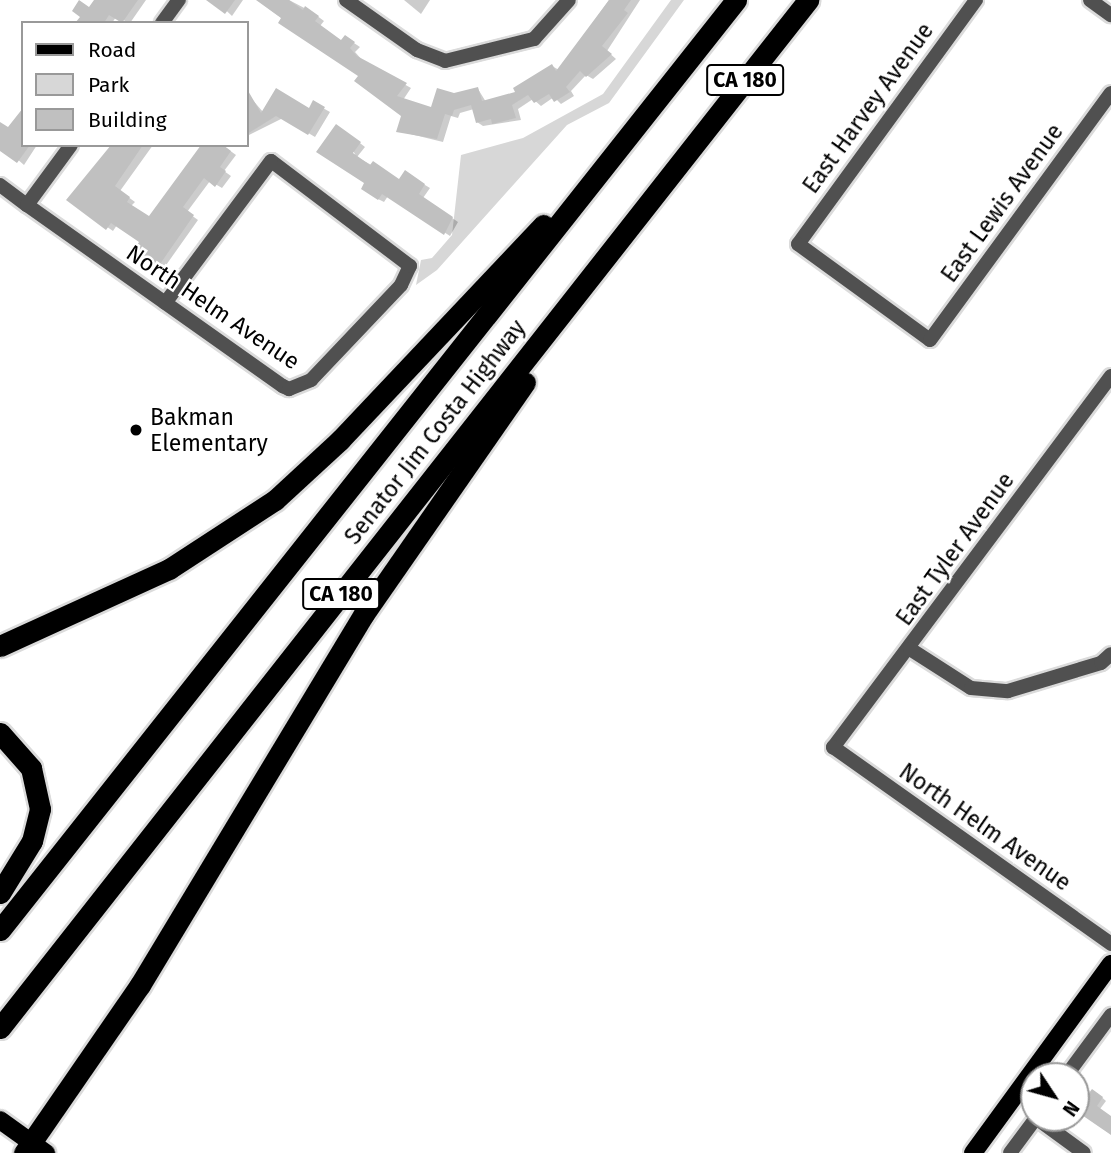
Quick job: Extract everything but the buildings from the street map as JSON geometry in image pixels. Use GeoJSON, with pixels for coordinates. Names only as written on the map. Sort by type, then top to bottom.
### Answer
{"type":"FeatureCollection","features":[{"type":"Feature","properties":{"kind":"highway","name":"Senator Jim Costa Highway"},"geometry":{"type":"LineString","coordinates":[[0,930],[736,0]]}},
{"type":"Feature","properties":{"kind":"highway","name":"Senator Jim Costa Highway"},"geometry":{"type":"LineString","coordinates":[[0,1028],[808,0]]}},
{"type":"Feature","properties":{"kind":"highway"},"geometry":{"type":"LineString","coordinates":[[0,646],[169,569],[275,500],[340,440],[639,124]]}},
{"type":"Feature","properties":{"kind":"highway"},"geometry":{"type":"LineString","coordinates":[[34,1150],[140,985],[364,614],[682,160]]}},
{"type":"Feature","properties":{"kind":"highway"},"geometry":{"type":"LineString","coordinates":[[0,733],[31,768],[40,809],[32,841],[0,893]]}},
{"type":"Feature","properties":{"kind":"main road"},"geometry":{"type":"LineString","coordinates":[[973,1153],[1108,974]]}},
{"type":"Feature","properties":{"kind":"main road"},"geometry":{"type":"LineString","coordinates":[[0,1121],[34,1150]]}},
{"type":"Feature","properties":{"kind":"street"},"geometry":{"type":"LineString","coordinates":[[163,21],[179,0]]}},
{"type":"Feature","properties":{"kind":"street"},"geometry":{"type":"LineString","coordinates":[[346,0],[429,56],[460,61],[534,39],[569,0]]}},
{"type":"Feature","properties":{"kind":"street","name":"East Harvey Avenue"},"geometry":{"type":"LineString","coordinates":[[930,340],[798,244],[976,0]]}},
{"type":"Feature","properties":{"kind":"street"},"geometry":{"type":"LineString","coordinates":[[1090,0],[1111,15]]}},
{"type":"Feature","properties":{"kind":"street","name":"East Lewis Avenue"},"geometry":{"type":"LineString","coordinates":[[930,340],[1111,93]]}},
{"type":"Feature","properties":{"kind":"street"},"geometry":{"type":"LineString","coordinates":[[27,205],[70,147]]}},
{"type":"Feature","properties":{"kind":"street","name":"North Helm Avenue"},"geometry":{"type":"LineString","coordinates":[[0,185],[27,205],[165,303],[283,386],[297,389],[401,285],[410,266],[271,160],[165,303]]}},
{"type":"Feature","properties":{"kind":"street","name":"East Tyler Avenue"},"geometry":{"type":"LineString","coordinates":[[833,747],[910,649],[1111,376]]}},
{"type":"Feature","properties":{"kind":"street"},"geometry":{"type":"LineString","coordinates":[[910,649],[971,688],[1008,691],[1101,663],[1111,654]]}},
{"type":"Feature","properties":{"kind":"street","name":"North Helm Avenue"},"geometry":{"type":"LineString","coordinates":[[833,747],[1111,944]]}},
{"type":"Feature","properties":{"kind":"street"},"geometry":{"type":"LineString","coordinates":[[1076,1062],[1111,1015]]}},
{"type":"Feature","properties":{"kind":"street"},"geometry":{"type":"LineString","coordinates":[[1010,1153],[1026,1132]]}},
{"type":"Feature","properties":{"kind":"street"},"geometry":{"type":"LineString","coordinates":[[1055,1132],[1084,1153]]}},
{"type":"Feature","properties":{"kind":"green space"},"geometry":{"type":"Polygon","coordinates":[[[671,0],[684,0],[609,103],[567,125],[437,270],[416,285],[421,260],[432,258],[452,235],[461,155],[523,138],[603,94],[671,0]]]}},
{"type":"Feature","properties":{"kind":"place","name":"Bakman Elementary"},"geometry":{"type":"Point","coordinates":[136,430]}}]}
